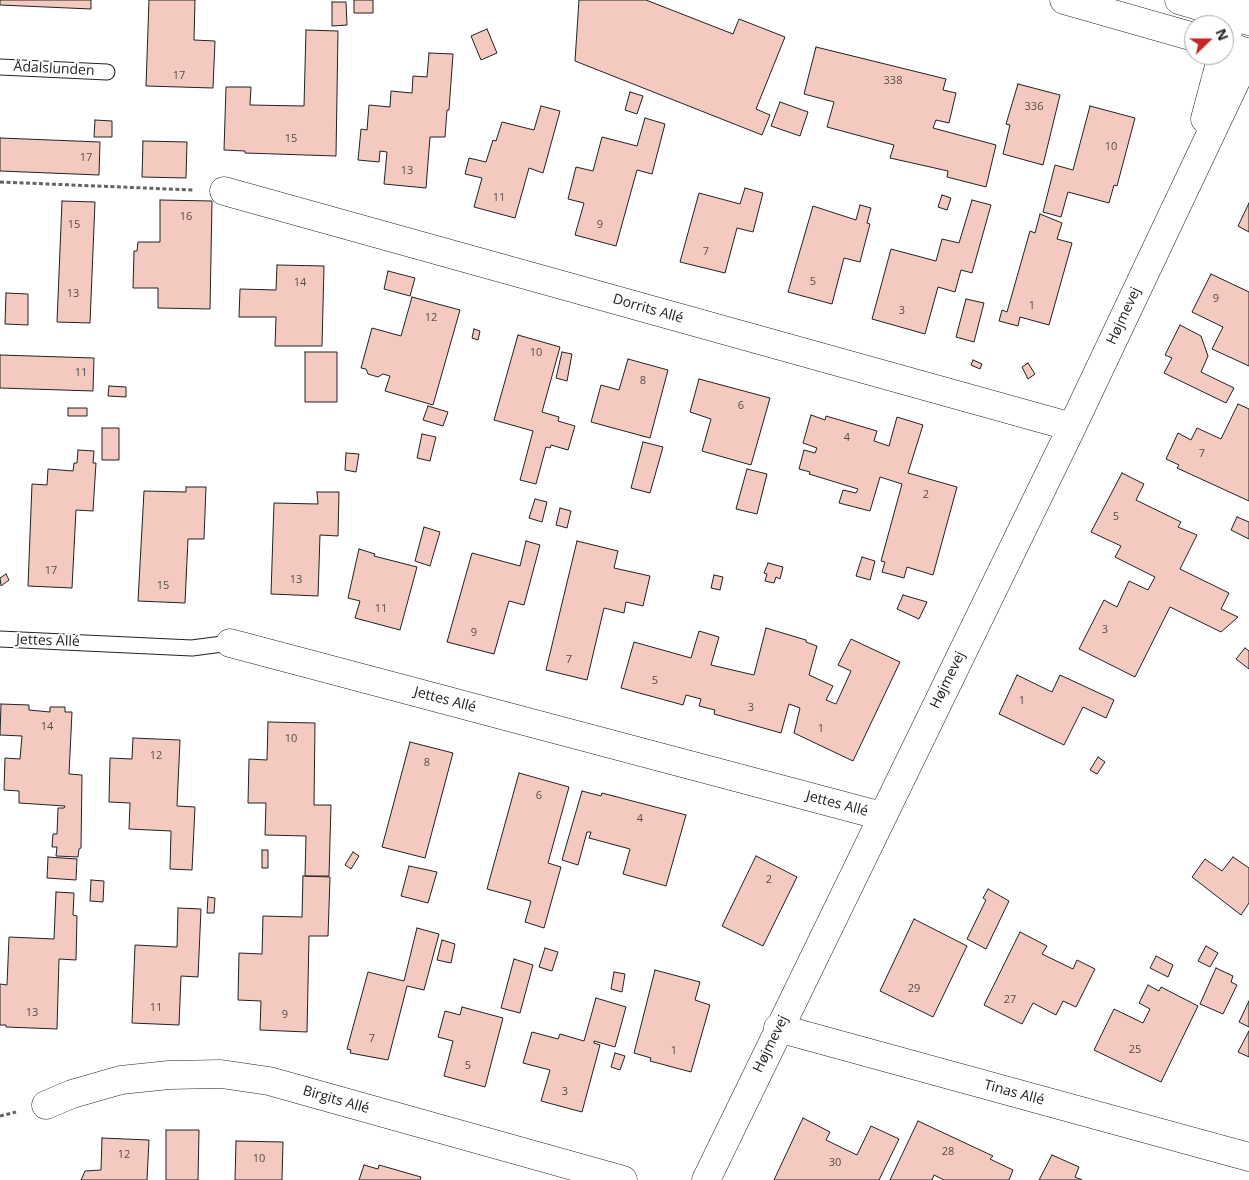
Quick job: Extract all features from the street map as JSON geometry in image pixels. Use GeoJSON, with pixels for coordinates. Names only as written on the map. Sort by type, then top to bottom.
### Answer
{"type":"FeatureCollection","features":[{"type":"Feature","properties":{"kind":"street"},"geometry":{"type":"LineString","coordinates":[[1064,0],[1184,34]]}},
{"type":"Feature","properties":{"kind":"street"},"geometry":{"type":"LineString","coordinates":[[1179,0],[1240,12],[1234,24]]}},
{"type":"Feature","properties":{"kind":"street"},"geometry":{"type":"LineString","coordinates":[[1234,48],[1249,53]]}},
{"type":"Feature","properties":{"kind":"street","name":"Højmevej"},"geometry":{"type":"LineString","coordinates":[[706,1180],[778,1028],[1072,427],[1249,53]]}},
{"type":"Feature","properties":{"kind":"street","name":"Højmevej"},"geometry":{"type":"LineString","coordinates":[[1188,179],[1219,65]]}},
{"type":"Feature","properties":{"kind":"street","name":"Dorrits Allé"},"geometry":{"type":"LineString","coordinates":[[224,191],[1072,427]]}},
{"type":"Feature","properties":{"kind":"street","name":"Jettes Allé"},"geometry":{"type":"LineString","coordinates":[[230,643],[882,816]]}},
{"type":"Feature","properties":{"kind":"street","name":"Tinas Allé"},"geometry":{"type":"LineString","coordinates":[[778,1028],[1249,1157]]}},
{"type":"Feature","properties":{"kind":"street","name":"Birgits Allé"},"geometry":{"type":"LineString","coordinates":[[46,1106],[72,1094],[121,1080],[169,1075],[221,1074],[269,1081],[623,1180]]}},
{"type":"Feature","properties":{"kind":"lane","name":"Ådalslunden"},"geometry":{"type":"LineString","coordinates":[[0,67],[107,72]]}},
{"type":"Feature","properties":{"kind":"lane","name":"Jettes Allé"},"geometry":{"type":"LineString","coordinates":[[0,639],[192,648],[230,643]]}},
{"type":"Feature","properties":{"kind":"path"},"geometry":{"type":"LineString","coordinates":[[0,182],[224,191]]}},
{"type":"Feature","properties":{"kind":"building"},"geometry":{"type":"Polygon","coordinates":[[[0,0],[91,0],[91,9],[0,5],[0,0]]]}},
{"type":"Feature","properties":{"kind":"building"},"geometry":{"type":"Polygon","coordinates":[[[149,0],[195,0],[194,40],[215,41],[213,88],[146,86],[149,0]]]}},
{"type":"Feature","properties":{"kind":"building"},"geometry":{"type":"Polygon","coordinates":[[[354,0],[373,0],[373,13],[354,13],[354,0]]]}},
{"type":"Feature","properties":{"kind":"building"},"geometry":{"type":"Polygon","coordinates":[[[579,0],[646,0],[733,34],[739,19],[785,37],[756,109],[770,115],[762,135],[575,61],[579,0]]]}},
{"type":"Feature","properties":{"kind":"building"},"geometry":{"type":"Polygon","coordinates":[[[332,2],[346,2],[347,25],[332,26],[332,2]]]}},
{"type":"Feature","properties":{"kind":"building"},"geometry":{"type":"Polygon","coordinates":[[[487,29],[497,53],[481,60],[471,36],[487,29]]]}},
{"type":"Feature","properties":{"kind":"building"},"geometry":{"type":"Polygon","coordinates":[[[306,30],[338,31],[336,156],[245,153],[245,151],[224,150],[226,87],[251,87],[250,105],[304,106],[306,30]]]}},
{"type":"Feature","properties":{"kind":"building"},"geometry":{"type":"Polygon","coordinates":[[[816,47],[946,79],[943,90],[956,93],[949,123],[936,120],[933,128],[996,145],[986,187],[947,177],[948,171],[890,158],[894,145],[827,127],[834,102],[804,94],[816,47]]]}},
{"type":"Feature","properties":{"kind":"building"},"geometry":{"type":"Polygon","coordinates":[[[429,53],[453,54],[445,137],[430,137],[426,188],[384,184],[387,152],[380,151],[379,162],[358,160],[361,129],[367,130],[369,105],[390,107],[391,91],[412,93],[413,76],[427,77],[429,53]]]}},
{"type":"Feature","properties":{"kind":"building"},"geometry":{"type":"Polygon","coordinates":[[[1018,84],[1060,95],[1043,165],[1003,154],[1010,125],[1006,124],[1018,84]]]}},
{"type":"Feature","properties":{"kind":"building"},"geometry":{"type":"Polygon","coordinates":[[[630,92],[643,96],[637,114],[625,110],[630,92]]]}},
{"type":"Feature","properties":{"kind":"building"},"geometry":{"type":"Polygon","coordinates":[[[780,102],[808,112],[800,136],[771,126],[780,102]]]}},
{"type":"Feature","properties":{"kind":"building"},"geometry":{"type":"Polygon","coordinates":[[[541,106],[560,111],[543,173],[529,168],[515,218],[474,207],[482,178],[465,174],[469,158],[486,162],[493,140],[496,141],[502,122],[534,130],[541,106]]]}},
{"type":"Feature","properties":{"kind":"building"},"geometry":{"type":"Polygon","coordinates":[[[1090,106],[1135,118],[1117,186],[1114,185],[1109,203],[1068,192],[1061,217],[1043,212],[1055,165],[1073,170],[1090,106]]]}},
{"type":"Feature","properties":{"kind":"building"},"geometry":{"type":"Polygon","coordinates":[[[645,118],[665,124],[652,174],[637,170],[616,246],[575,235],[584,203],[568,199],[576,167],[593,171],[602,137],[637,146],[645,118]]]}},
{"type":"Feature","properties":{"kind":"building"},"geometry":{"type":"Polygon","coordinates":[[[95,120],[112,121],[112,137],[94,137],[95,120]]]}},
{"type":"Feature","properties":{"kind":"building"},"geometry":{"type":"Polygon","coordinates":[[[0,138],[100,142],[99,175],[0,171],[0,138]]]}},
{"type":"Feature","properties":{"kind":"building"},"geometry":{"type":"Polygon","coordinates":[[[143,141],[187,142],[186,178],[142,177],[143,141]]]}},
{"type":"Feature","properties":{"kind":"building"},"geometry":{"type":"Polygon","coordinates":[[[745,188],[763,193],[753,232],[737,228],[725,273],[680,262],[699,193],[740,204],[745,188]]]}},
{"type":"Feature","properties":{"kind":"building"},"geometry":{"type":"Polygon","coordinates":[[[942,195],[951,198],[947,210],[938,207],[942,195]]]}},
{"type":"Feature","properties":{"kind":"building"},"geometry":{"type":"Polygon","coordinates":[[[160,200],[212,201],[210,309],[158,308],[158,288],[133,288],[134,251],[137,251],[138,242],[160,242],[160,200]]]}},
{"type":"Feature","properties":{"kind":"building"},"geometry":{"type":"Polygon","coordinates":[[[972,200],[991,205],[972,273],[961,270],[955,292],[938,287],[925,334],[872,319],[891,249],[936,261],[942,239],[959,243],[972,200]]]}},
{"type":"Feature","properties":{"kind":"building"},"geometry":{"type":"Polygon","coordinates":[[[62,201],[95,202],[90,323],[57,322],[62,201]]]}},
{"type":"Feature","properties":{"kind":"building"},"geometry":{"type":"Polygon","coordinates":[[[1249,203],[1249,232],[1238,226],[1249,203]]]}},
{"type":"Feature","properties":{"kind":"building"},"geometry":{"type":"Polygon","coordinates":[[[860,205],[871,208],[867,223],[870,224],[860,262],[844,258],[832,304],[788,292],[813,206],[856,220],[860,205]]]}},
{"type":"Feature","properties":{"kind":"building"},"geometry":{"type":"Polygon","coordinates":[[[1040,214],[1062,223],[1057,239],[1072,243],[1049,325],[1020,317],[1018,326],[999,321],[1002,310],[1007,312],[1030,231],[1035,233],[1040,214]]]}},
{"type":"Feature","properties":{"kind":"building"},"geometry":{"type":"Polygon","coordinates":[[[277,265],[324,266],[322,346],[275,346],[276,317],[239,317],[240,289],[276,290],[277,265]]]}},
{"type":"Feature","properties":{"kind":"building"},"geometry":{"type":"Polygon","coordinates":[[[388,271],[415,278],[410,296],[384,289],[388,271]]]}},
{"type":"Feature","properties":{"kind":"building"},"geometry":{"type":"Polygon","coordinates":[[[1211,274],[1249,292],[1249,366],[1212,349],[1223,327],[1192,312],[1211,274]]]}},
{"type":"Feature","properties":{"kind":"building"},"geometry":{"type":"Polygon","coordinates":[[[6,293],[28,294],[28,325],[5,324],[6,293]]]}},
{"type":"Feature","properties":{"kind":"building"},"geometry":{"type":"Polygon","coordinates":[[[412,297],[460,310],[433,405],[385,391],[390,376],[383,374],[378,377],[368,374],[366,369],[361,368],[372,328],[401,336],[412,297]]]}},
{"type":"Feature","properties":{"kind":"building"},"geometry":{"type":"Polygon","coordinates":[[[966,299],[984,303],[974,342],[956,337],[966,299]]]}},
{"type":"Feature","properties":{"kind":"building"},"geometry":{"type":"Polygon","coordinates":[[[1180,325],[1201,336],[1208,356],[1201,372],[1234,388],[1226,403],[1164,373],[1172,358],[1165,355],[1180,325]]]}},
{"type":"Feature","properties":{"kind":"building"},"geometry":{"type":"Polygon","coordinates":[[[474,329],[480,331],[478,340],[472,338],[474,329]]]}},
{"type":"Feature","properties":{"kind":"building"},"geometry":{"type":"Polygon","coordinates":[[[518,335],[560,347],[542,412],[559,417],[558,421],[575,426],[568,450],[551,445],[550,448],[546,447],[536,484],[520,480],[533,431],[494,420],[518,335]]]}},
{"type":"Feature","properties":{"kind":"building"},"geometry":{"type":"Polygon","coordinates":[[[305,352],[337,352],[337,402],[305,402],[305,352]]]}},
{"type":"Feature","properties":{"kind":"building"},"geometry":{"type":"Polygon","coordinates":[[[562,352],[572,354],[567,381],[556,378],[562,352]]]}},
{"type":"Feature","properties":{"kind":"building"},"geometry":{"type":"Polygon","coordinates":[[[0,355],[94,358],[93,391],[0,388],[0,355]]]}},
{"type":"Feature","properties":{"kind":"building"},"geometry":{"type":"Polygon","coordinates":[[[628,359],[668,370],[650,438],[591,422],[601,385],[619,390],[628,359]]]}},
{"type":"Feature","properties":{"kind":"building"},"geometry":{"type":"Polygon","coordinates":[[[973,360],[982,364],[980,369],[971,365],[973,360]]]}},
{"type":"Feature","properties":{"kind":"building"},"geometry":{"type":"Polygon","coordinates":[[[1028,363],[1035,374],[1028,379],[1022,367],[1028,363]]]}},
{"type":"Feature","properties":{"kind":"building"},"geometry":{"type":"Polygon","coordinates":[[[699,379],[770,398],[751,465],[702,451],[711,419],[690,412],[699,379]]]}},
{"type":"Feature","properties":{"kind":"building"},"geometry":{"type":"Polygon","coordinates":[[[109,386],[126,387],[126,397],[108,396],[109,386]]]}},
{"type":"Feature","properties":{"kind":"building"},"geometry":{"type":"Polygon","coordinates":[[[1238,404],[1249,409],[1249,501],[1177,468],[1179,465],[1166,459],[1178,433],[1191,440],[1197,428],[1221,439],[1238,404]]]}},
{"type":"Feature","properties":{"kind":"building"},"geometry":{"type":"Polygon","coordinates":[[[428,406],[448,412],[443,426],[423,420],[428,406]]]}},
{"type":"Feature","properties":{"kind":"building"},"geometry":{"type":"Polygon","coordinates":[[[68,408],[87,408],[87,416],[68,416],[68,408]]]}},
{"type":"Feature","properties":{"kind":"building"},"geometry":{"type":"Polygon","coordinates":[[[811,415],[825,420],[826,416],[877,431],[874,441],[889,446],[897,417],[923,425],[908,473],[957,487],[933,575],[907,567],[904,578],[882,572],[885,562],[881,561],[902,484],[880,477],[870,511],[839,503],[843,490],[856,493],[858,489],[809,474],[810,472],[799,469],[804,450],[815,453],[817,448],[803,443],[811,415]]]}},
{"type":"Feature","properties":{"kind":"building"},"geometry":{"type":"Polygon","coordinates":[[[102,428],[119,428],[119,460],[102,460],[102,428]]]}},
{"type":"Feature","properties":{"kind":"building"},"geometry":{"type":"Polygon","coordinates":[[[422,434],[436,437],[430,461],[417,458],[422,434]]]}},
{"type":"Feature","properties":{"kind":"building"},"geometry":{"type":"Polygon","coordinates":[[[643,442],[663,447],[650,493],[631,488],[643,442]]]}},
{"type":"Feature","properties":{"kind":"building"},"geometry":{"type":"Polygon","coordinates":[[[78,450],[94,451],[93,463],[96,463],[93,511],[76,510],[72,588],[28,586],[32,484],[47,485],[48,469],[73,471],[74,463],[77,463],[78,450]]]}},
{"type":"Feature","properties":{"kind":"building"},"geometry":{"type":"Polygon","coordinates":[[[346,453],[359,454],[356,472],[345,470],[346,453]]]}},
{"type":"Feature","properties":{"kind":"building"},"geometry":{"type":"Polygon","coordinates":[[[747,469],[767,474],[757,514],[736,509],[747,469]]]}},
{"type":"Feature","properties":{"kind":"building"},"geometry":{"type":"Polygon","coordinates":[[[1122,473],[1144,484],[1136,500],[1181,522],[1178,527],[1197,535],[1180,569],[1229,593],[1221,609],[1238,617],[1221,632],[1170,607],[1135,677],[1079,649],[1104,600],[1117,607],[1129,581],[1148,590],[1155,577],[1115,557],[1121,546],[1091,532],[1122,473]]]}},
{"type":"Feature","properties":{"kind":"building"},"geometry":{"type":"Polygon","coordinates":[[[186,487],[206,487],[204,539],[188,539],[185,603],[138,601],[144,491],[186,492],[186,487]]]}},
{"type":"Feature","properties":{"kind":"building"},"geometry":{"type":"Polygon","coordinates":[[[317,492],[339,492],[338,536],[320,535],[318,596],[271,594],[274,503],[318,504],[317,492]]]}},
{"type":"Feature","properties":{"kind":"building"},"geometry":{"type":"Polygon","coordinates":[[[535,499],[547,502],[542,522],[529,518],[535,499]]]}},
{"type":"Feature","properties":{"kind":"building"},"geometry":{"type":"Polygon","coordinates":[[[560,508],[571,511],[567,528],[556,525],[560,508]]]}},
{"type":"Feature","properties":{"kind":"building"},"geometry":{"type":"Polygon","coordinates":[[[1237,517],[1249,522],[1249,539],[1231,530],[1237,517]]]}},
{"type":"Feature","properties":{"kind":"building"},"geometry":{"type":"Polygon","coordinates":[[[424,527],[440,532],[430,566],[415,561],[424,527]]]}},
{"type":"Feature","properties":{"kind":"building"},"geometry":{"type":"Polygon","coordinates":[[[526,541],[540,545],[524,605],[509,601],[494,654],[447,642],[472,553],[520,566],[526,541]]]}},
{"type":"Feature","properties":{"kind":"building"},"geometry":{"type":"Polygon","coordinates":[[[577,541],[618,551],[614,568],[650,576],[643,606],[626,602],[624,613],[604,608],[587,680],[546,670],[577,541]]]}},
{"type":"Feature","properties":{"kind":"building"},"geometry":{"type":"Polygon","coordinates":[[[359,549],[375,554],[374,556],[417,567],[400,630],[355,618],[360,601],[348,598],[359,549]]]}},
{"type":"Feature","properties":{"kind":"building"},"geometry":{"type":"Polygon","coordinates":[[[862,557],[875,561],[870,580],[856,576],[862,557]]]}},
{"type":"Feature","properties":{"kind":"building"},"geometry":{"type":"Polygon","coordinates":[[[768,563],[783,567],[780,579],[776,577],[774,583],[765,581],[767,574],[764,573],[768,563]]]}},
{"type":"Feature","properties":{"kind":"building"},"geometry":{"type":"Polygon","coordinates":[[[6,574],[9,580],[1,586],[0,578],[6,574]]]}},
{"type":"Feature","properties":{"kind":"building"},"geometry":{"type":"Polygon","coordinates":[[[714,575],[723,577],[720,590],[711,588],[714,575]]]}},
{"type":"Feature","properties":{"kind":"building"},"geometry":{"type":"Polygon","coordinates":[[[903,595],[927,602],[919,619],[897,609],[903,595]]]}},
{"type":"Feature","properties":{"kind":"building"},"geometry":{"type":"Polygon","coordinates":[[[766,628],[806,640],[806,642],[817,646],[809,675],[833,686],[826,700],[836,704],[851,671],[838,665],[851,639],[900,662],[853,761],[794,733],[800,708],[789,704],[781,733],[714,714],[715,710],[699,706],[701,699],[686,695],[683,705],[621,688],[634,642],[691,658],[699,631],[719,637],[711,665],[754,675],[766,628]]]}},
{"type":"Feature","properties":{"kind":"building"},"geometry":{"type":"Polygon","coordinates":[[[1245,648],[1249,651],[1249,669],[1236,659],[1245,648]]]}},
{"type":"Feature","properties":{"kind":"building"},"geometry":{"type":"Polygon","coordinates":[[[1017,675],[1052,692],[1060,675],[1114,700],[1106,718],[1083,707],[1064,745],[999,714],[1017,675]]]}},
{"type":"Feature","properties":{"kind":"building"},"geometry":{"type":"Polygon","coordinates":[[[1,704],[29,705],[29,710],[50,712],[50,707],[65,707],[65,712],[72,712],[69,774],[82,775],[81,848],[79,849],[78,857],[56,856],[57,847],[52,847],[53,834],[57,834],[58,808],[64,808],[65,806],[19,803],[19,791],[4,790],[5,758],[20,759],[22,736],[0,735],[1,704]]]}},
{"type":"Feature","properties":{"kind":"building"},"geometry":{"type":"Polygon","coordinates":[[[268,722],[315,723],[314,805],[331,805],[329,876],[305,876],[306,836],[265,835],[266,803],[248,803],[249,759],[267,760],[268,722]]]}},
{"type":"Feature","properties":{"kind":"building"},"geometry":{"type":"Polygon","coordinates":[[[133,738],[180,740],[177,806],[195,807],[192,870],[170,869],[171,831],[129,829],[130,803],[109,802],[110,758],[132,759],[133,738]]]}},
{"type":"Feature","properties":{"kind":"building"},"geometry":{"type":"Polygon","coordinates":[[[410,742],[453,753],[425,858],[382,847],[410,742]]]}},
{"type":"Feature","properties":{"kind":"building"},"geometry":{"type":"Polygon","coordinates":[[[1098,757],[1105,762],[1097,774],[1090,770],[1098,757]]]}},
{"type":"Feature","properties":{"kind":"building"},"geometry":{"type":"Polygon","coordinates":[[[519,773],[569,787],[548,863],[561,867],[544,928],[525,922],[531,901],[487,889],[519,773]]]}},
{"type":"Feature","properties":{"kind":"building"},"geometry":{"type":"Polygon","coordinates":[[[582,791],[601,796],[602,793],[686,815],[666,886],[623,874],[630,849],[589,838],[591,832],[587,832],[578,865],[562,860],[582,791]]]}},
{"type":"Feature","properties":{"kind":"building"},"geometry":{"type":"Polygon","coordinates":[[[262,850],[268,850],[268,868],[262,868],[262,850]]]}},
{"type":"Feature","properties":{"kind":"building"},"geometry":{"type":"Polygon","coordinates":[[[353,852],[359,856],[351,869],[345,865],[353,852]]]}},
{"type":"Feature","properties":{"kind":"building"},"geometry":{"type":"Polygon","coordinates":[[[756,856],[797,877],[763,946],[722,926],[756,856]]]}},
{"type":"Feature","properties":{"kind":"building"},"geometry":{"type":"Polygon","coordinates":[[[48,857],[77,859],[76,880],[47,878],[48,857]]]}},
{"type":"Feature","properties":{"kind":"building"},"geometry":{"type":"Polygon","coordinates":[[[1233,857],[1249,868],[1249,903],[1241,915],[1192,877],[1205,859],[1222,871],[1233,857]]]}},
{"type":"Feature","properties":{"kind":"building"},"geometry":{"type":"Polygon","coordinates":[[[409,866],[437,872],[428,903],[401,896],[409,866]]]}},
{"type":"Feature","properties":{"kind":"building"},"geometry":{"type":"Polygon","coordinates":[[[303,876],[330,877],[328,936],[309,936],[307,1032],[260,1030],[261,1001],[238,1000],[239,953],[262,954],[263,916],[302,917],[303,876]]]}},
{"type":"Feature","properties":{"kind":"building"},"geometry":{"type":"Polygon","coordinates":[[[91,880],[104,881],[103,902],[90,901],[91,880]]]}},
{"type":"Feature","properties":{"kind":"building"},"geometry":{"type":"Polygon","coordinates":[[[988,889],[1009,901],[986,949],[967,939],[986,900],[983,898],[988,889]]]}},
{"type":"Feature","properties":{"kind":"building"},"geometry":{"type":"Polygon","coordinates":[[[56,892],[74,893],[73,915],[77,916],[76,960],[59,959],[57,1029],[6,1027],[6,1025],[0,1025],[0,984],[7,985],[9,937],[54,939],[56,892]]]}},
{"type":"Feature","properties":{"kind":"building"},"geometry":{"type":"Polygon","coordinates":[[[208,897],[215,898],[214,913],[207,913],[208,897]]]}},
{"type":"Feature","properties":{"kind":"building"},"geometry":{"type":"Polygon","coordinates":[[[178,908],[201,909],[198,977],[181,976],[179,1025],[132,1023],[135,945],[177,947],[178,908]]]}},
{"type":"Feature","properties":{"kind":"building"},"geometry":{"type":"Polygon","coordinates":[[[914,919],[967,946],[933,1017],[880,991],[914,919]]]}},
{"type":"Feature","properties":{"kind":"building"},"geometry":{"type":"Polygon","coordinates":[[[417,928],[439,934],[424,990],[407,986],[388,1060],[350,1053],[351,1050],[347,1049],[368,972],[404,981],[417,928]]]}},
{"type":"Feature","properties":{"kind":"building"},"geometry":{"type":"Polygon","coordinates":[[[1020,932],[1047,946],[1042,954],[1073,969],[1077,960],[1095,969],[1076,1007],[1063,1001],[1056,1015],[1033,1003],[1022,1024],[984,1005],[1020,932]]]}},
{"type":"Feature","properties":{"kind":"building"},"geometry":{"type":"Polygon","coordinates":[[[442,940],[455,944],[451,963],[437,960],[442,940]]]}},
{"type":"Feature","properties":{"kind":"building"},"geometry":{"type":"Polygon","coordinates":[[[1206,946],[1218,953],[1210,967],[1198,961],[1206,946]]]}},
{"type":"Feature","properties":{"kind":"building"},"geometry":{"type":"Polygon","coordinates":[[[545,948],[558,952],[552,971],[539,967],[545,948]]]}},
{"type":"Feature","properties":{"kind":"building"},"geometry":{"type":"Polygon","coordinates":[[[1156,956],[1173,965],[1168,977],[1150,968],[1156,956]]]}},
{"type":"Feature","properties":{"kind":"building"},"geometry":{"type":"Polygon","coordinates":[[[514,959],[533,965],[520,1013],[501,1008],[514,959]]]}},
{"type":"Feature","properties":{"kind":"building"},"geometry":{"type":"Polygon","coordinates":[[[1216,968],[1233,976],[1231,982],[1237,985],[1223,1014],[1200,1004],[1216,968]]]}},
{"type":"Feature","properties":{"kind":"building"},"geometry":{"type":"Polygon","coordinates":[[[655,970],[700,982],[695,1000],[710,1005],[691,1072],[650,1061],[651,1058],[634,1053],[655,970]]]}},
{"type":"Feature","properties":{"kind":"building"},"geometry":{"type":"Polygon","coordinates":[[[614,972],[625,974],[622,992],[611,989],[614,972]]]}},
{"type":"Feature","properties":{"kind":"building"},"geometry":{"type":"Polygon","coordinates":[[[1148,985],[1159,991],[1161,987],[1198,1006],[1161,1082],[1094,1050],[1114,1009],[1143,1023],[1150,1009],[1139,1003],[1148,985]]]}},
{"type":"Feature","properties":{"kind":"building"},"geometry":{"type":"Polygon","coordinates":[[[596,998],[626,1007],[615,1047],[594,1041],[594,1043],[600,1045],[582,1112],[541,1101],[550,1070],[523,1063],[532,1032],[558,1039],[560,1034],[584,1041],[596,998]]]}},
{"type":"Feature","properties":{"kind":"building"},"geometry":{"type":"Polygon","coordinates":[[[1249,1001],[1249,1027],[1239,1022],[1249,1001]]]}},
{"type":"Feature","properties":{"kind":"building"},"geometry":{"type":"Polygon","coordinates":[[[462,1007],[503,1018],[485,1087],[444,1076],[453,1041],[438,1037],[445,1011],[460,1015],[462,1007]]]}},
{"type":"Feature","properties":{"kind":"building"},"geometry":{"type":"Polygon","coordinates":[[[1249,1031],[1249,1057],[1238,1052],[1249,1031]]]}},
{"type":"Feature","properties":{"kind":"building"},"geometry":{"type":"Polygon","coordinates":[[[615,1053],[625,1056],[620,1070],[611,1067],[615,1053]]]}},
{"type":"Feature","properties":{"kind":"building"},"geometry":{"type":"Polygon","coordinates":[[[803,1118],[830,1132],[826,1140],[857,1155],[871,1126],[899,1139],[879,1180],[774,1180],[803,1118]]]}},
{"type":"Feature","properties":{"kind":"building"},"geometry":{"type":"Polygon","coordinates":[[[918,1121],[993,1156],[990,1159],[1013,1170],[1009,1180],[944,1180],[934,1175],[932,1180],[890,1180],[918,1121]]]}},
{"type":"Feature","properties":{"kind":"building"},"geometry":{"type":"Polygon","coordinates":[[[166,1130],[199,1130],[198,1180],[166,1180],[166,1130]]]}},
{"type":"Feature","properties":{"kind":"building"},"geometry":{"type":"Polygon","coordinates":[[[102,1138],[149,1140],[147,1180],[81,1180],[85,1171],[101,1170],[102,1138]]]}},
{"type":"Feature","properties":{"kind":"building"},"geometry":{"type":"Polygon","coordinates":[[[236,1141],[283,1142],[282,1180],[235,1180],[236,1141]]]}},
{"type":"Feature","properties":{"kind":"building"},"geometry":{"type":"Polygon","coordinates":[[[1052,1155],[1079,1167],[1075,1177],[1082,1180],[1039,1180],[1052,1155]]]}},
{"type":"Feature","properties":{"kind":"building"},"geometry":{"type":"Polygon","coordinates":[[[364,1165],[378,1169],[379,1165],[421,1177],[420,1180],[359,1180],[364,1165]]]}}]}
